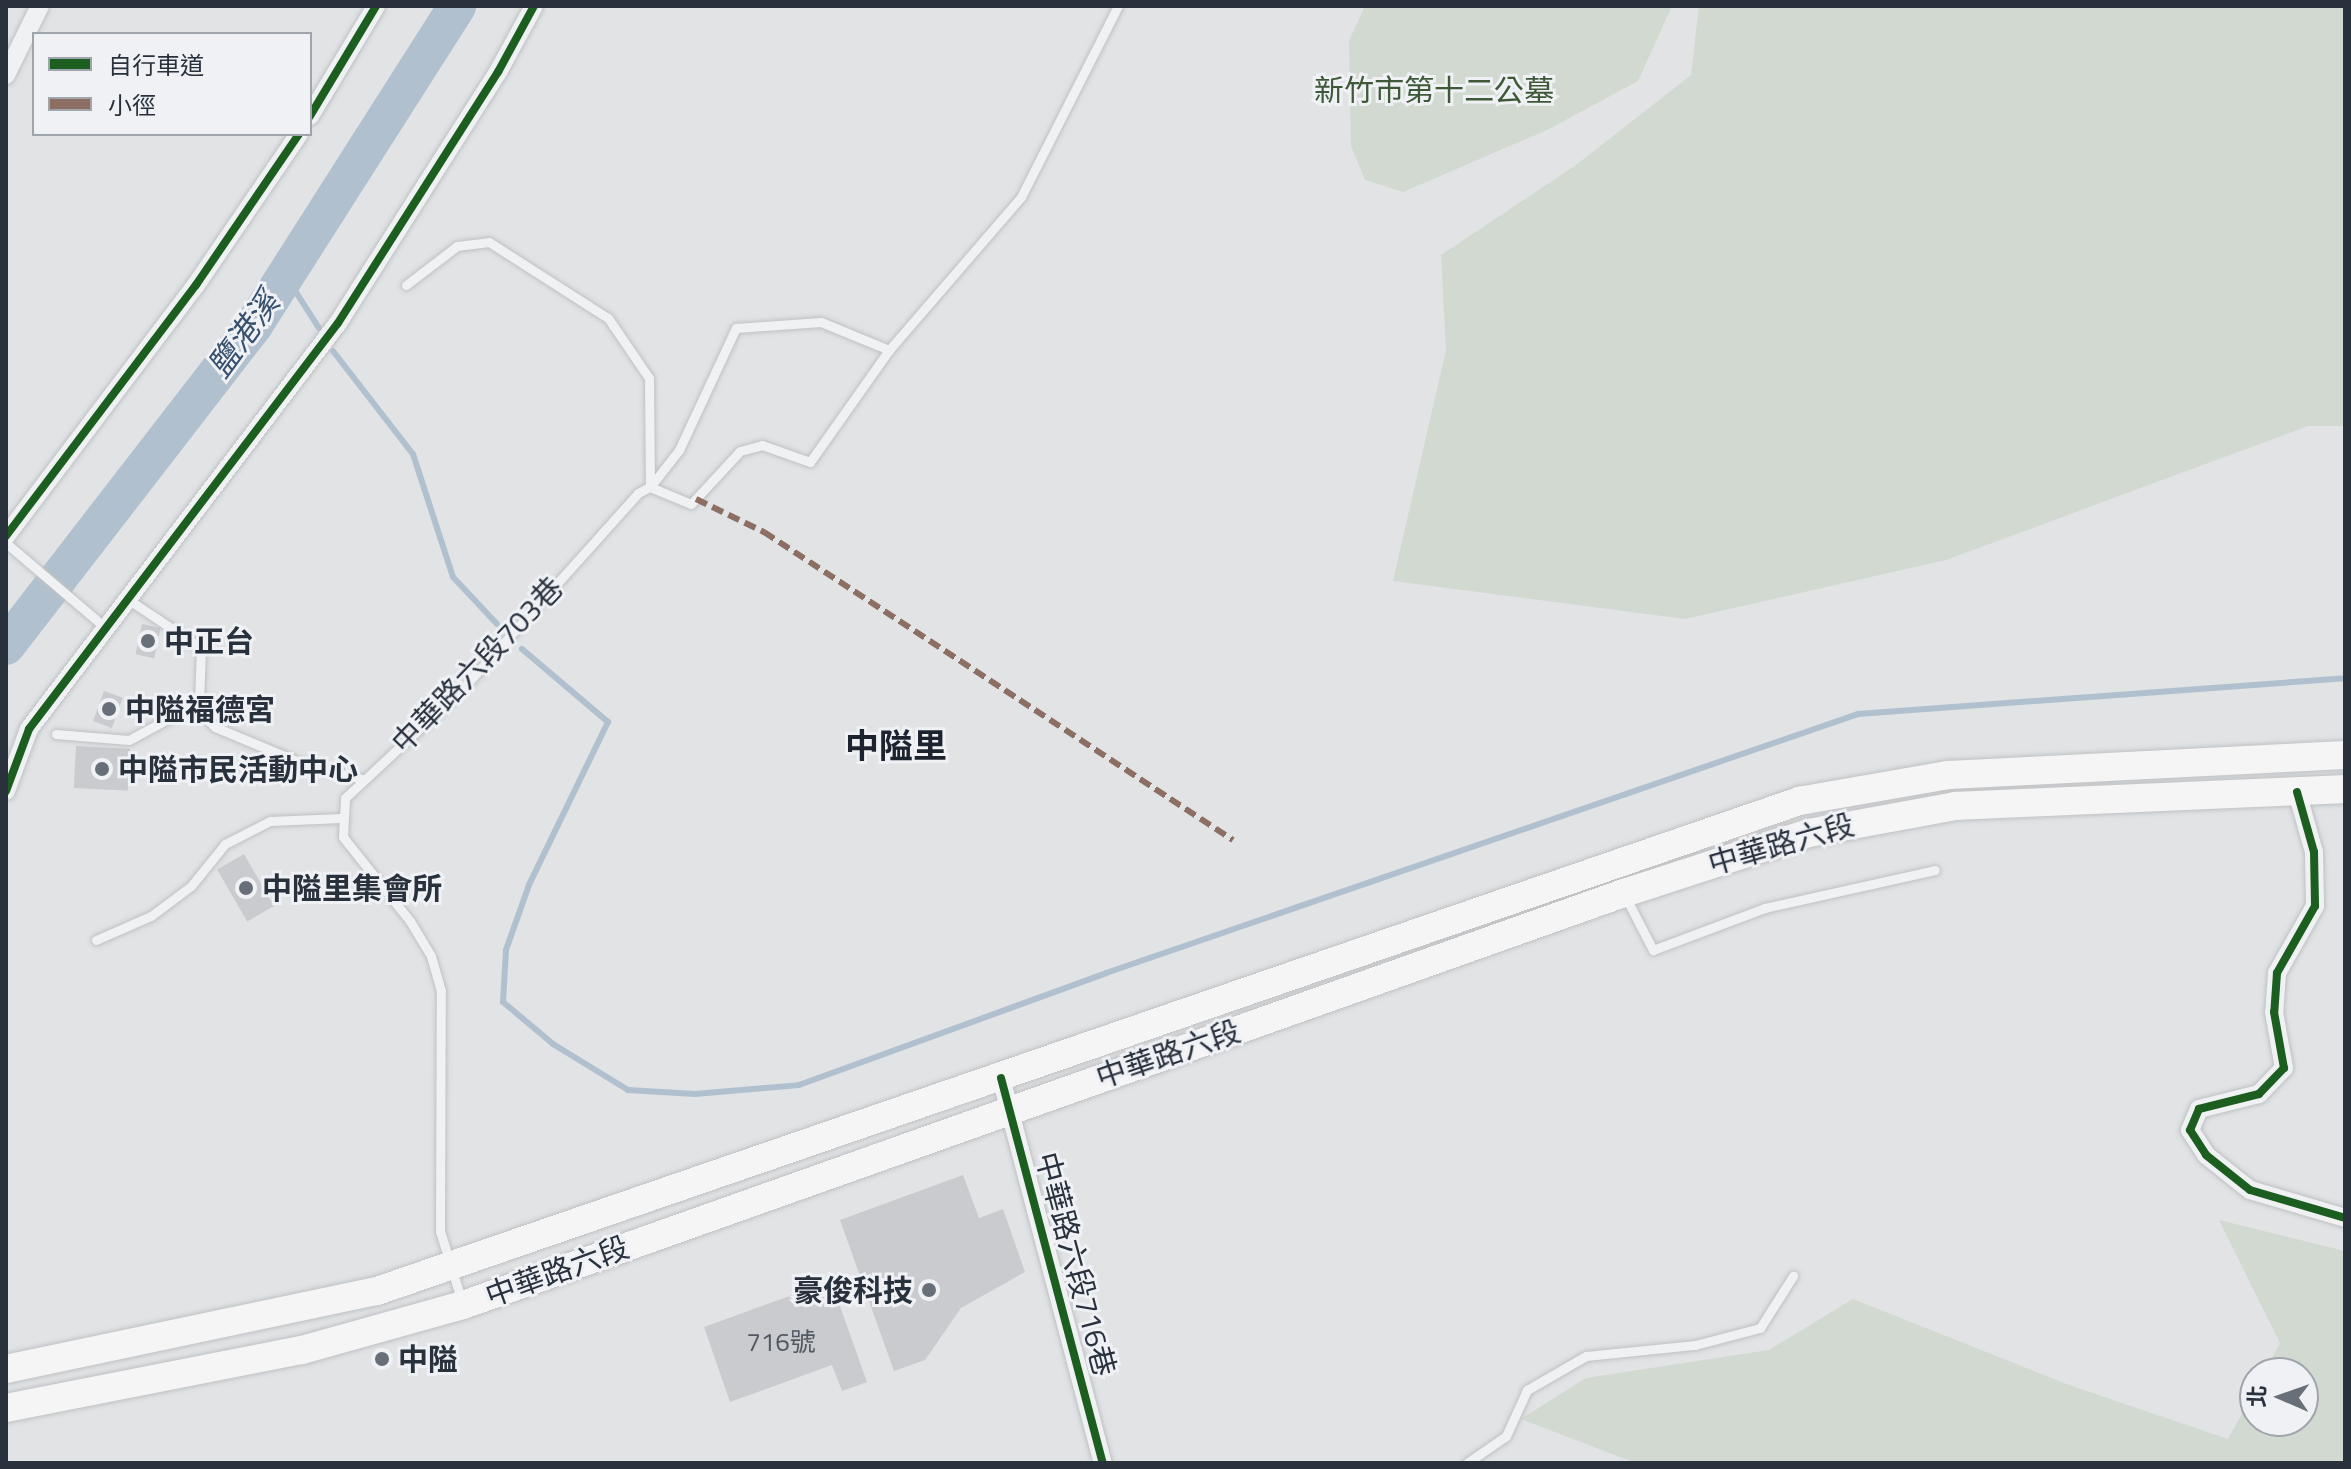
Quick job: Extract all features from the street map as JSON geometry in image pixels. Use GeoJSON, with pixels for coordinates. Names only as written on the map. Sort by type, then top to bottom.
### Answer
{"type":"FeatureCollection","features":[{"type":"Feature","properties":{"kind":"main road","name":"中華路六段"},"geometry":{"type":"LineString","coordinates":[[6,1369],[283,1314],[448,1267],[1799,801],[1948,775],[2345,755]]}},
{"type":"Feature","properties":{"kind":"main road","name":"中華路六段"},"geometry":{"type":"LineString","coordinates":[[6,1408],[302,1350],[463,1305],[1624,893],[1795,837],[1932,809],[2345,789]]}},
{"type":"Feature","properties":{"kind":"street"},"geometry":{"type":"LineString","coordinates":[[6,75],[40,6]]}},
{"type":"Feature","properties":{"kind":"street"},"geometry":{"type":"LineString","coordinates":[[312,113],[376,6]]}},
{"type":"Feature","properties":{"kind":"street"},"geometry":{"type":"LineString","coordinates":[[6,791],[29,729],[338,323],[498,72],[534,6]]}},
{"type":"Feature","properties":{"kind":"street"},"geometry":{"type":"LineString","coordinates":[[6,536],[196,285],[298,136]]}},
{"type":"Feature","properties":{"kind":"street"},"geometry":{"type":"LineString","coordinates":[[2297,792],[2314,852],[2315,906],[2277,973],[2274,1012],[2284,1068],[2259,1094],[2199,1109],[2190,1130],[2206,1155],[2250,1190],[2345,1218]]}},
{"type":"Feature","properties":{"kind":"street","name":"中華路六段716巷"},"geometry":{"type":"LineString","coordinates":[[1001,1078],[1103,1463]]}},
{"type":"Feature","properties":{"kind":"lane"},"geometry":{"type":"LineString","coordinates":[[406,285],[457,246],[489,242],[608,318],[649,378],[650,487],[691,504],[740,451],[762,445],[810,462],[889,350],[1021,197],[1118,6]]}},
{"type":"Feature","properties":{"kind":"lane","name":"中華路六段703巷"},"geometry":{"type":"LineString","coordinates":[[341,818],[345,798],[361,779],[465,686],[638,493],[650,487],[679,450],[736,328],[821,322],[889,350]]}},
{"type":"Feature","properties":{"kind":"lane"},"geometry":{"type":"LineString","coordinates":[[6,543],[107,629]]}},
{"type":"Feature","properties":{"kind":"lane"},"geometry":{"type":"LineString","coordinates":[[129,600],[201,648],[199,702],[201,713],[215,727],[244,742],[361,779]]}},
{"type":"Feature","properties":{"kind":"lane"},"geometry":{"type":"LineString","coordinates":[[56,734],[129,740],[199,702]]}},
{"type":"Feature","properties":{"kind":"lane"},"geometry":{"type":"LineString","coordinates":[[96,940],[151,916],[191,886],[225,844],[270,821],[341,818],[343,837],[354,854],[410,921],[431,956],[441,991],[437,1155],[440,1231],[448,1267],[463,1305]]}},
{"type":"Feature","properties":{"kind":"lane"},"geometry":{"type":"LineString","coordinates":[[1624,893],[1653,950],[1765,908],[1935,870]]}},
{"type":"Feature","properties":{"kind":"lane"},"geometry":{"type":"LineString","coordinates":[[1467,1463],[1506,1436],[1527,1390],[1586,1356],[1695,1345],[1760,1328],[1793,1276]]}},
{"type":"Feature","properties":{"kind":"green space","name":"新竹市第十二公墓"},"geometry":{"type":"Polygon","coordinates":[[[1365,6],[1672,6],[1638,81],[1547,130],[1403,192],[1365,180],[1351,146],[1349,41],[1365,6]]]}},
{"type":"Feature","properties":{"kind":"green space"},"geometry":{"type":"Polygon","coordinates":[[[1699,6],[2345,6],[2345,426],[2308,426],[1946,560],[1685,619],[1393,581],[1446,350],[1441,255],[1576,165],[1691,75],[1699,6]]]}},
{"type":"Feature","properties":{"kind":"green space"},"geometry":{"type":"Polygon","coordinates":[[[2219,1220],[2345,1251],[2345,1463],[1636,1463],[1521,1419],[1586,1378],[1769,1350],[1853,1299],[2069,1385],[2228,1439],[2239,1419],[2239,1437],[2319,1437],[2319,1357],[2273,1357],[2280,1343],[2219,1220]]]}},
{"type":"Feature","properties":{"kind":"building","name":"中正台"},"geometry":{"type":"Polygon","coordinates":[[[142,624],[161,628],[154,658],[136,654],[142,624]]]}},
{"type":"Feature","properties":{"kind":"building","name":"中隘福德宮"},"geometry":{"type":"Polygon","coordinates":[[[104,691],[123,698],[112,728],[93,721],[104,691]]]}},
{"type":"Feature","properties":{"kind":"building","name":"中隘市民活動中心"},"geometry":{"type":"Polygon","coordinates":[[[76,746],[130,749],[128,791],[74,788],[76,746]]]}},
{"type":"Feature","properties":{"kind":"building","name":"中隘里集會所"},"geometry":{"type":"Polygon","coordinates":[[[244,854],[274,906],[247,921],[217,870],[244,854]]]}},
{"type":"Feature","properties":{"kind":"building","name":"豪俊科技"},"geometry":{"type":"Polygon","coordinates":[[[963,1175],[979,1218],[1003,1209],[1025,1272],[961,1308],[925,1360],[894,1371],[840,1220],[963,1175]]]}},
{"type":"Feature","properties":{"kind":"building"},"geometry":{"type":"Polygon","coordinates":[[[831,1281],[867,1382],[842,1391],[832,1365],[730,1402],[704,1327],[831,1281]]]}},
{"type":"Feature","properties":{"kind":"waterway","name":"鹽港溪"},"geometry":{"type":"LineString","coordinates":[[6,646],[254,325],[457,6]]}},
{"type":"Feature","properties":{"kind":"waterway"},"geometry":{"type":"LineString","coordinates":[[285,275],[319,328]]}},
{"type":"Feature","properties":{"kind":"waterway"},"geometry":{"type":"LineString","coordinates":[[333,351],[413,454],[453,577],[497,624]]}},
{"type":"Feature","properties":{"kind":"waterway"},"geometry":{"type":"LineString","coordinates":[[522,649],[608,722],[529,885],[506,950],[503,1002],[553,1044],[628,1090],[695,1094],[799,1085],[1106,973],[1858,714],[2345,678]]}},
{"type":"Feature","properties":{"kind":"marked path"},"geometry":{"type":"LineString","coordinates":[[696,499],[764,532],[1233,840]]}},
{"type":"Feature","properties":{"kind":"cycle path"},"geometry":{"type":"LineString","coordinates":[[312,113],[376,6]]}},
{"type":"Feature","properties":{"kind":"cycle path"},"geometry":{"type":"LineString","coordinates":[[6,791],[29,729],[338,323],[498,72],[534,6]]}},
{"type":"Feature","properties":{"kind":"cycle path"},"geometry":{"type":"LineString","coordinates":[[6,536],[196,285],[298,136]]}},
{"type":"Feature","properties":{"kind":"cycle path"},"geometry":{"type":"LineString","coordinates":[[2297,792],[2314,852],[2315,906],[2277,973],[2274,1012],[2284,1068],[2259,1094],[2199,1109],[2190,1130],[2206,1155],[2250,1190],[2345,1218]]}},
{"type":"Feature","properties":{"kind":"cycle path"},"geometry":{"type":"LineString","coordinates":[[1001,1078],[1103,1463]]}},
{"type":"Feature","properties":{"kind":"place","name":"中正台"},"geometry":{"type":"Point","coordinates":[148,641]}},
{"type":"Feature","properties":{"kind":"place","name":"中隘福德宮"},"geometry":{"type":"Point","coordinates":[109,709]}},
{"type":"Feature","properties":{"kind":"place","name":"中隘市民活動中心"},"geometry":{"type":"Point","coordinates":[102,769]}},
{"type":"Feature","properties":{"kind":"place","name":"中隘里集會所"},"geometry":{"type":"Point","coordinates":[246,888]}},
{"type":"Feature","properties":{"kind":"place","name":"豪俊科技"},"geometry":{"type":"Point","coordinates":[929,1290]}},
{"type":"Feature","properties":{"kind":"place","name":"中隘"},"geometry":{"type":"Point","coordinates":[382,1359]}},
{"type":"Feature","properties":{"kind":"district","name":"中隘里"},"geometry":{"type":"Point","coordinates":[896,746]}}]}
